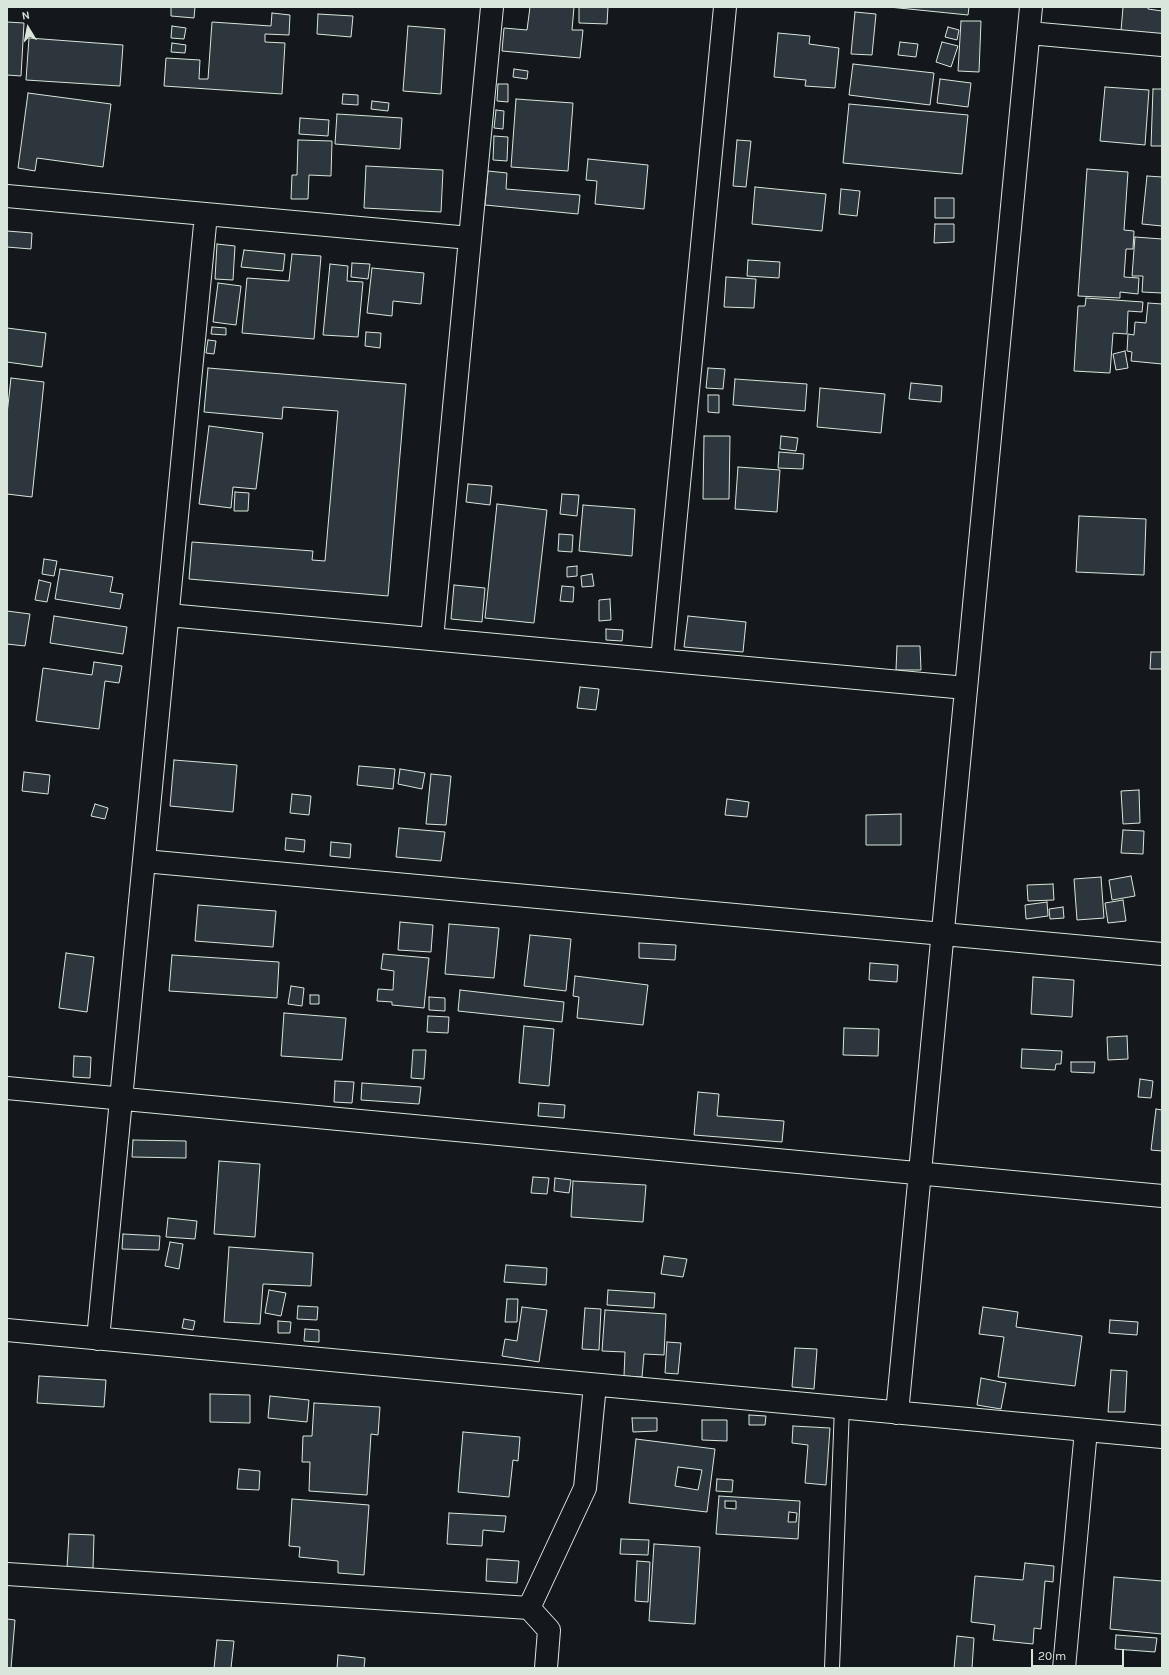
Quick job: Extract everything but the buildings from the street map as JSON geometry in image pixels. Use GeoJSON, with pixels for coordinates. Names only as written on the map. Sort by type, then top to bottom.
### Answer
{"type":"FeatureCollection","features":[{"type":"Feature","properties":{"kind":"street"},"geometry":{"type":"LineString","coordinates":[[432,639],[492,7]]}},
{"type":"Feature","properties":{"kind":"street"},"geometry":{"type":"LineString","coordinates":[[662,660],[724,7]]}},
{"type":"Feature","properties":{"kind":"street"},"geometry":{"type":"LineString","coordinates":[[897,1413],[1031,7]]}},
{"type":"Feature","properties":{"kind":"street"},"geometry":{"type":"LineString","coordinates":[[1029,33],[1162,45]]}},
{"type":"Feature","properties":{"kind":"street"},"geometry":{"type":"LineString","coordinates":[[7,196],[470,238]]}},
{"type":"Feature","properties":{"kind":"street"},"geometry":{"type":"LineString","coordinates":[[98,1339],[206,214]]}},
{"type":"Feature","properties":{"kind":"street"},"geometry":{"type":"LineString","coordinates":[[168,614],[966,688]]}},
{"type":"Feature","properties":{"kind":"street"},"geometry":{"type":"LineString","coordinates":[[144,861],[1162,954]]}},
{"type":"Feature","properties":{"kind":"street"},"geometry":{"type":"LineString","coordinates":[[7,1088],[122,1100],[1162,1196]]}},
{"type":"Feature","properties":{"kind":"street"},"geometry":{"type":"LineString","coordinates":[[7,1330],[1162,1437]]}},
{"type":"Feature","properties":{"kind":"street"},"geometry":{"type":"LineString","coordinates":[[529,1608],[585,1488],[595,1385]]}},
{"type":"Feature","properties":{"kind":"street"},"geometry":{"type":"LineString","coordinates":[[1064,1668],[1086,1430]]}},
{"type":"Feature","properties":{"kind":"street"},"geometry":{"type":"LineString","coordinates":[[7,1574],[529,1608],[549,1630],[546,1668]]}},
{"type":"Feature","properties":{"kind":"lane"},"geometry":{"type":"LineString","coordinates":[[832,1668],[842,1407]]}}]}
